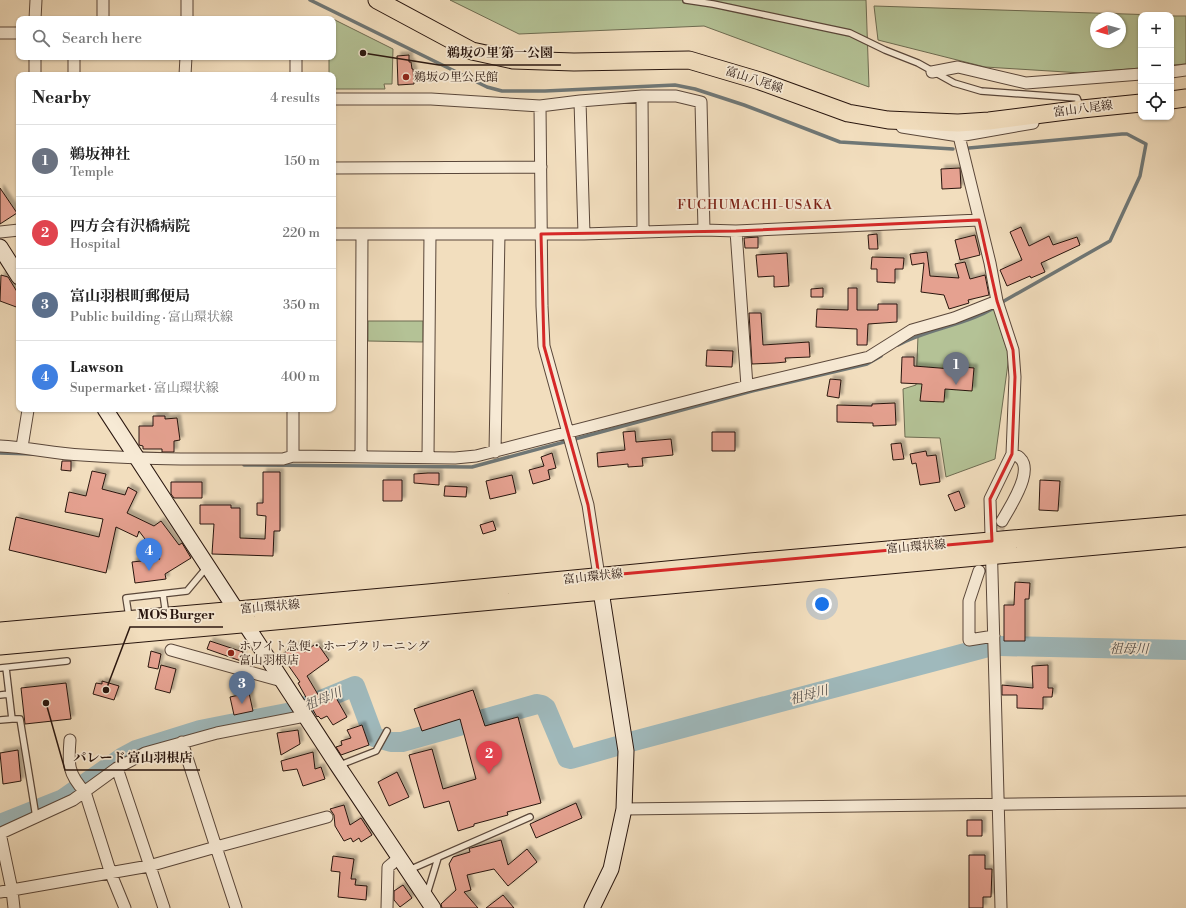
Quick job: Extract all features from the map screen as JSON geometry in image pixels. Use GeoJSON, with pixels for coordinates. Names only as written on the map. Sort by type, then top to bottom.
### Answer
{"type":"FeatureCollection","features":[{"type":"Feature","properties":{"kind":"main road","name":"富山八尾線"},"geometry":{"type":"LineString","coordinates":[[377,0],[472,51],[513,60],[574,62],[689,60],[760,81],[848,113],[888,120],[958,123],[989,122],[1082,109],[1138,103]]}},
{"type":"Feature","properties":{"kind":"main road"},"geometry":{"type":"LineString","coordinates":[[1174,100],[1186,98]]}},
{"type":"Feature","properties":{"kind":"main road","name":"富山環状線"},"geometry":{"type":"LineString","coordinates":[[0,646],[245,624],[600,584],[992,548],[1186,524]]}},
{"type":"Feature","properties":{"kind":"main road","name":"富山環状線"},"geometry":{"type":"LineString","coordinates":[[992,548],[1186,538]]}},
{"type":"Feature","properties":{"kind":"main road","name":"富山環状線"},"geometry":{"type":"LineString","coordinates":[[0,632],[428,593],[600,584]]}},
{"type":"Feature","properties":{"kind":"street"},"geometry":{"type":"LineString","coordinates":[[35,16],[36,0]]}},
{"type":"Feature","properties":{"kind":"street"},"geometry":{"type":"LineString","coordinates":[[102,16],[103,0]]}},
{"type":"Feature","properties":{"kind":"street"},"geometry":{"type":"LineString","coordinates":[[186,0],[187,16]]}},
{"type":"Feature","properties":{"kind":"street"},"geometry":{"type":"LineString","coordinates":[[0,33],[16,33]]}},
{"type":"Feature","properties":{"kind":"street"},"geometry":{"type":"LineString","coordinates":[[35,60],[35,72]]}},
{"type":"Feature","properties":{"kind":"street"},"geometry":{"type":"LineString","coordinates":[[74,60],[74,72]]}},
{"type":"Feature","properties":{"kind":"street"},"geometry":{"type":"LineString","coordinates":[[186,60],[186,72]]}},
{"type":"Feature","properties":{"kind":"street"},"geometry":{"type":"LineString","coordinates":[[296,60],[296,72]]}},
{"type":"Feature","properties":{"kind":"street"},"geometry":{"type":"LineString","coordinates":[[932,72],[958,67],[1026,83],[1138,74]]}},
{"type":"Feature","properties":{"kind":"street"},"geometry":{"type":"LineString","coordinates":[[1174,72],[1186,70]]}},
{"type":"Feature","properties":{"kind":"street"},"geometry":{"type":"LineString","coordinates":[[642,96],[643,232]]}},
{"type":"Feature","properties":{"kind":"street"},"geometry":{"type":"LineString","coordinates":[[336,99],[431,98],[540,106],[642,96],[676,96],[701,102],[704,230]]}},
{"type":"Feature","properties":{"kind":"street"},"geometry":{"type":"LineString","coordinates":[[580,101],[584,234]]}},
{"type":"Feature","properties":{"kind":"street"},"geometry":{"type":"LineString","coordinates":[[540,106],[542,306],[544,346],[588,505],[626,751],[624,809],[611,869],[592,908]]}},
{"type":"Feature","properties":{"kind":"street"},"geometry":{"type":"LineString","coordinates":[[848,113],[880,122],[959,136],[1052,120],[1082,109]]}},
{"type":"Feature","properties":{"kind":"street"},"geometry":{"type":"LineString","coordinates":[[959,136],[990,263],[998,304],[1014,357],[1015,377],[1012,454],[990,499],[1001,908]]}},
{"type":"Feature","properties":{"kind":"street"},"geometry":{"type":"LineString","coordinates":[[336,168],[541,166]]}},
{"type":"Feature","properties":{"kind":"street"},"geometry":{"type":"LineString","coordinates":[[336,234],[584,234],[704,230],[736,231],[979,220]]}},
{"type":"Feature","properties":{"kind":"street"},"geometry":{"type":"LineString","coordinates":[[0,232],[16,230]]}},
{"type":"Feature","properties":{"kind":"street"},"geometry":{"type":"LineString","coordinates":[[736,231],[747,386]]}},
{"type":"Feature","properties":{"kind":"street"},"geometry":{"type":"LineString","coordinates":[[361,457],[362,234]]}},
{"type":"Feature","properties":{"kind":"street"},"geometry":{"type":"LineString","coordinates":[[495,452],[499,234]]}},
{"type":"Feature","properties":{"kind":"street"},"geometry":{"type":"LineString","coordinates":[[428,457],[430,235]]}},
{"type":"Feature","properties":{"kind":"street"},"geometry":{"type":"LineString","coordinates":[[1,251],[16,273]]}},
{"type":"Feature","properties":{"kind":"street"},"geometry":{"type":"LineString","coordinates":[[0,446],[22,447],[80,455],[137,458],[283,459],[293,456],[476,456],[747,386],[869,357],[912,330],[998,304]]}},
{"type":"Feature","properties":{"kind":"street"},"geometry":{"type":"LineString","coordinates":[[22,447],[28,412]]}},
{"type":"Feature","properties":{"kind":"street"},"geometry":{"type":"LineString","coordinates":[[107,412],[235,610],[430,902]]}},
{"type":"Feature","properties":{"kind":"street"},"geometry":{"type":"LineString","coordinates":[[293,412],[293,456]]}},
{"type":"Feature","properties":{"kind":"street"},"geometry":{"type":"LineString","coordinates":[[1002,521],[1023,482],[1025,468],[1024,460],[1020,455],[1012,454]]}},
{"type":"Feature","properties":{"kind":"street"},"geometry":{"type":"LineString","coordinates":[[980,572],[971,590],[969,601],[969,640],[994,636]]}},
{"type":"Feature","properties":{"kind":"street"},"geometry":{"type":"LineString","coordinates":[[171,650],[282,681]]}},
{"type":"Feature","properties":{"kind":"street"},"geometry":{"type":"LineString","coordinates":[[14,908],[1,833],[74,800],[117,768],[145,753],[217,733],[305,716]]}},
{"type":"Feature","properties":{"kind":"street"},"geometry":{"type":"LineString","coordinates":[[70,740],[68,765],[75,782],[85,792],[111,874],[125,908]]}},
{"type":"Feature","properties":{"kind":"street"},"geometry":{"type":"LineString","coordinates":[[182,742],[236,908]]}},
{"type":"Feature","properties":{"kind":"street"},"geometry":{"type":"LineString","coordinates":[[117,768],[164,908]]}},
{"type":"Feature","properties":{"kind":"street"},"geometry":{"type":"LineString","coordinates":[[624,809],[1186,802]]}},
{"type":"Feature","properties":{"kind":"street"},"geometry":{"type":"LineString","coordinates":[[0,892],[111,874],[150,866],[327,817]]}},
{"type":"Feature","properties":{"kind":"street"},"geometry":{"type":"LineString","coordinates":[[387,908],[388,867],[400,857]]}},
{"type":"Feature","properties":{"kind":"lane"},"geometry":{"type":"LineString","coordinates":[[686,0],[713,4],[850,33],[885,50],[918,63],[954,83],[981,91],[1077,98],[1082,109]]}},
{"type":"Feature","properties":{"kind":"lane"},"geometry":{"type":"LineString","coordinates":[[129,620],[126,598],[187,591],[207,567]]}},
{"type":"Feature","properties":{"kind":"lane"},"geometry":{"type":"LineString","coordinates":[[163,594],[166,617]]}},
{"type":"Feature","properties":{"kind":"lane"},"geometry":{"type":"LineString","coordinates":[[12,719],[9,694],[3,668],[67,661]]}},
{"type":"Feature","properties":{"kind":"lane"},"geometry":{"type":"LineString","coordinates":[[0,695],[9,694]]}},
{"type":"Feature","properties":{"kind":"lane"},"geometry":{"type":"LineString","coordinates":[[0,720],[20,719],[36,817]]}},
{"type":"Feature","properties":{"kind":"lane"},"geometry":{"type":"LineString","coordinates":[[338,766],[376,751],[387,731]]}},
{"type":"Feature","properties":{"kind":"lane"},"geometry":{"type":"LineString","coordinates":[[408,871],[530,817]]}},
{"type":"Feature","properties":{"kind":"lane"},"geometry":{"type":"LineString","coordinates":[[430,902],[438,858]]}},
{"type":"Feature","properties":{"kind":"highlighted area"},"geometry":{"type":"Polygon","coordinates":[[[979,220],[997,301],[1013,350],[1015,377],[1012,454],[990,499],[992,541],[599,576],[588,505],[544,346],[541,234],[736,231],[979,220]]]}},
{"type":"Feature","properties":{"kind":"green space"},"geometry":{"type":"Polygon","coordinates":[[[450,0],[866,0],[869,87],[704,26],[519,34],[450,0]]]}},
{"type":"Feature","properties":{"kind":"green space"},"geometry":{"type":"Polygon","coordinates":[[[874,6],[1090,13],[1090,48],[1126,48],[1126,14],[1138,14],[1138,68],[1082,73],[985,67],[878,40],[874,6]]]}},
{"type":"Feature","properties":{"kind":"green space"},"geometry":{"type":"Polygon","coordinates":[[[1174,16],[1186,16],[1186,64],[1174,65],[1174,16]]]}},
{"type":"Feature","properties":{"kind":"green space"},"geometry":{"type":"Polygon","coordinates":[[[336,20],[393,49],[392,84],[384,84],[385,89],[336,89],[336,72],[329,72],[329,60],[336,60],[336,20]]]}},
{"type":"Feature","properties":{"kind":"green space"},"geometry":{"type":"Polygon","coordinates":[[[993,306],[1009,356],[995,459],[946,477],[940,438],[905,437],[903,389],[916,385],[918,336],[993,306]]]}},
{"type":"Feature","properties":{"kind":"green space"},"geometry":{"type":"Polygon","coordinates":[[[368,321],[423,321],[423,342],[368,341],[368,321]]]}},
{"type":"Feature","properties":{"kind":"building","name":"鵜坂の里公民館"},"geometry":{"type":"Polygon","coordinates":[[[409,55],[409,62],[411,62],[413,69],[414,84],[398,85],[397,56],[409,55]]]}},
{"type":"Feature","properties":{"kind":"building"},"geometry":{"type":"Polygon","coordinates":[[[960,168],[961,188],[942,189],[941,169],[960,168]]]}},
{"type":"Feature","properties":{"kind":"building"},"geometry":{"type":"Polygon","coordinates":[[[0,188],[16,214],[0,224],[0,188]]]}},
{"type":"Feature","properties":{"kind":"building"},"geometry":{"type":"Polygon","coordinates":[[[1021,227],[1029,246],[1049,236],[1053,245],[1077,237],[1080,245],[1041,263],[1045,272],[1031,278],[1030,276],[1007,286],[1000,270],[1022,260],[1010,232],[1021,227]]]}},
{"type":"Feature","properties":{"kind":"building"},"geometry":{"type":"Polygon","coordinates":[[[877,234],[878,249],[869,249],[868,235],[877,234]]]}},
{"type":"Feature","properties":{"kind":"building"},"geometry":{"type":"Polygon","coordinates":[[[975,235],[980,255],[960,260],[955,240],[975,235]]]}},
{"type":"Feature","properties":{"kind":"building"},"geometry":{"type":"Polygon","coordinates":[[[758,237],[758,248],[745,248],[744,238],[758,237]]]}},
{"type":"Feature","properties":{"kind":"building"},"geometry":{"type":"Polygon","coordinates":[[[927,252],[930,276],[959,278],[955,264],[965,262],[970,279],[985,275],[989,295],[968,300],[969,303],[949,309],[944,295],[921,292],[924,263],[912,265],[910,254],[927,252]]]}},
{"type":"Feature","properties":{"kind":"building"},"geometry":{"type":"Polygon","coordinates":[[[787,253],[789,286],[774,287],[774,276],[758,277],[756,255],[787,253]]]}},
{"type":"Feature","properties":{"kind":"building"},"geometry":{"type":"Polygon","coordinates":[[[872,257],[904,258],[903,269],[895,269],[895,283],[877,282],[877,269],[871,269],[872,257]]]}},
{"type":"Feature","properties":{"kind":"building"},"geometry":{"type":"Polygon","coordinates":[[[1,275],[8,277],[16,290],[16,307],[0,301],[1,275]]]}},
{"type":"Feature","properties":{"kind":"building"},"geometry":{"type":"Polygon","coordinates":[[[823,288],[823,297],[811,297],[811,289],[823,288]]]}},
{"type":"Feature","properties":{"kind":"building"},"geometry":{"type":"Polygon","coordinates":[[[848,288],[857,288],[857,310],[878,310],[878,304],[897,304],[897,322],[868,324],[867,345],[857,345],[857,329],[816,327],[817,309],[848,310],[848,288]]]}},
{"type":"Feature","properties":{"kind":"building"},"geometry":{"type":"Polygon","coordinates":[[[749,313],[761,313],[763,345],[809,342],[810,357],[785,358],[786,362],[752,364],[749,313]]]}},
{"type":"Feature","properties":{"kind":"building"},"geometry":{"type":"Polygon","coordinates":[[[707,350],[733,351],[732,367],[706,366],[707,350]]]}},
{"type":"Feature","properties":{"kind":"building"},"geometry":{"type":"Polygon","coordinates":[[[902,357],[914,357],[914,366],[952,369],[952,366],[974,368],[972,391],[945,389],[944,402],[920,401],[922,384],[901,383],[902,357]]]}},
{"type":"Feature","properties":{"kind":"building"},"geometry":{"type":"Polygon","coordinates":[[[830,379],[841,380],[839,398],[827,396],[830,379]]]}},
{"type":"Feature","properties":{"kind":"building"},"geometry":{"type":"Polygon","coordinates":[[[895,403],[896,425],[873,426],[873,423],[837,422],[837,405],[872,406],[872,404],[895,403]]]}},
{"type":"Feature","properties":{"kind":"building"},"geometry":{"type":"Polygon","coordinates":[[[153,416],[165,416],[165,419],[177,418],[180,440],[174,441],[174,452],[162,452],[162,449],[143,449],[143,446],[139,445],[139,426],[153,426],[153,416]]]}},
{"type":"Feature","properties":{"kind":"building"},"geometry":{"type":"Polygon","coordinates":[[[635,431],[636,442],[671,439],[673,455],[642,458],[643,466],[628,467],[628,464],[598,467],[597,453],[625,450],[623,432],[635,431]]]}},
{"type":"Feature","properties":{"kind":"building"},"geometry":{"type":"Polygon","coordinates":[[[712,432],[735,432],[735,451],[712,451],[712,432]]]}},
{"type":"Feature","properties":{"kind":"building"},"geometry":{"type":"Polygon","coordinates":[[[901,443],[904,459],[893,460],[891,444],[901,443]]]}},
{"type":"Feature","properties":{"kind":"building"},"geometry":{"type":"Polygon","coordinates":[[[926,451],[927,456],[936,455],[940,482],[920,485],[916,463],[912,464],[910,454],[926,451]]]}},
{"type":"Feature","properties":{"kind":"building"},"geometry":{"type":"Polygon","coordinates":[[[552,453],[556,468],[548,470],[550,479],[533,484],[529,470],[544,466],[541,457],[552,453]]]}},
{"type":"Feature","properties":{"kind":"building"},"geometry":{"type":"Polygon","coordinates":[[[62,461],[71,461],[71,471],[61,470],[62,461]]]}},
{"type":"Feature","properties":{"kind":"building"},"geometry":{"type":"Polygon","coordinates":[[[92,471],[106,474],[102,489],[125,495],[128,487],[137,492],[127,513],[154,526],[161,521],[179,545],[182,543],[191,558],[165,574],[166,579],[135,583],[132,562],[160,559],[139,531],[137,537],[116,527],[106,573],[9,550],[16,517],[99,537],[103,519],[65,512],[69,492],[86,496],[92,471]]]}},
{"type":"Feature","properties":{"kind":"building"},"geometry":{"type":"Polygon","coordinates":[[[263,472],[280,472],[280,531],[274,531],[273,556],[212,554],[214,524],[200,524],[200,505],[231,505],[231,508],[240,508],[240,538],[265,539],[266,516],[257,515],[257,503],[263,503],[263,472]]]}},
{"type":"Feature","properties":{"kind":"building"},"geometry":{"type":"Polygon","coordinates":[[[439,473],[439,485],[414,483],[414,474],[439,473]]]}},
{"type":"Feature","properties":{"kind":"building"},"geometry":{"type":"Polygon","coordinates":[[[512,475],[516,493],[490,499],[486,481],[512,475]]]}},
{"type":"Feature","properties":{"kind":"building"},"geometry":{"type":"Polygon","coordinates":[[[383,480],[402,480],[402,501],[383,501],[383,480]]]}},
{"type":"Feature","properties":{"kind":"building"},"geometry":{"type":"Polygon","coordinates":[[[1040,480],[1060,481],[1058,511],[1039,510],[1040,480]]]}},
{"type":"Feature","properties":{"kind":"building"},"geometry":{"type":"Polygon","coordinates":[[[171,482],[202,482],[202,498],[174,498],[171,494],[171,482]]]}},
{"type":"Feature","properties":{"kind":"building"},"geometry":{"type":"Polygon","coordinates":[[[445,486],[467,487],[466,497],[444,496],[445,486]]]}},
{"type":"Feature","properties":{"kind":"building"},"geometry":{"type":"Polygon","coordinates":[[[959,491],[965,507],[955,511],[948,495],[959,491]]]}},
{"type":"Feature","properties":{"kind":"building"},"geometry":{"type":"Polygon","coordinates":[[[493,521],[496,530],[483,534],[480,525],[493,521]]]}},
{"type":"Feature","properties":{"kind":"building"},"geometry":{"type":"Polygon","coordinates":[[[1015,582],[1030,583],[1029,599],[1025,599],[1025,641],[1004,641],[1004,605],[1014,605],[1015,582]]]}},
{"type":"Feature","properties":{"kind":"building","name":"ホワイト急便・ホープクリーニング 富山羽根店"},"geometry":{"type":"Polygon","coordinates":[[[210,641],[243,652],[241,661],[207,649],[210,641]]]}},
{"type":"Feature","properties":{"kind":"building"},"geometry":{"type":"Polygon","coordinates":[[[317,643],[329,660],[307,676],[323,703],[335,696],[347,717],[333,725],[327,716],[321,719],[318,716],[317,717],[298,683],[300,682],[281,655],[298,644],[304,652],[317,643]]]}},
{"type":"Feature","properties":{"kind":"building"},"geometry":{"type":"Polygon","coordinates":[[[151,651],[161,654],[158,669],[148,667],[151,651]]]}},
{"type":"Feature","properties":{"kind":"building"},"geometry":{"type":"Polygon","coordinates":[[[161,665],[176,669],[170,693],[155,689],[161,665]]]}},
{"type":"Feature","properties":{"kind":"building"},"geometry":{"type":"Polygon","coordinates":[[[1048,665],[1048,688],[1053,688],[1052,697],[1043,697],[1043,709],[1017,708],[1017,695],[1002,695],[1002,685],[1033,688],[1032,666],[1048,665]]]}},
{"type":"Feature","properties":{"kind":"building"},"geometry":{"type":"Polygon","coordinates":[[[102,681],[119,686],[114,700],[93,694],[96,683],[102,684],[102,681]]]}},
{"type":"Feature","properties":{"kind":"building"},"geometry":{"type":"Polygon","coordinates":[[[66,683],[71,719],[25,724],[21,688],[66,683]]]}},
{"type":"Feature","properties":{"kind":"building"},"geometry":{"type":"Polygon","coordinates":[[[473,690],[485,726],[518,717],[541,803],[507,812],[508,815],[474,824],[474,826],[458,831],[449,801],[424,808],[409,755],[432,749],[443,789],[476,779],[460,719],[422,731],[414,709],[473,690]]]}},
{"type":"Feature","properties":{"kind":"building"},"geometry":{"type":"Polygon","coordinates":[[[249,693],[253,711],[234,715],[230,697],[249,693]]]}},
{"type":"Feature","properties":{"kind":"building"},"geometry":{"type":"Polygon","coordinates":[[[362,725],[369,745],[341,755],[336,747],[342,745],[341,741],[351,738],[347,730],[362,725]]]}},
{"type":"Feature","properties":{"kind":"building"},"geometry":{"type":"Polygon","coordinates":[[[298,730],[300,744],[281,755],[277,733],[298,730]]]}},
{"type":"Feature","properties":{"kind":"building"},"geometry":{"type":"Polygon","coordinates":[[[18,750],[21,781],[3,784],[0,753],[18,750]]]}},
{"type":"Feature","properties":{"kind":"building"},"geometry":{"type":"Polygon","coordinates":[[[313,752],[315,769],[321,767],[325,779],[303,786],[297,769],[283,771],[281,761],[313,752]]]}},
{"type":"Feature","properties":{"kind":"building"},"geometry":{"type":"Polygon","coordinates":[[[397,772],[409,797],[389,806],[378,782],[397,772]]]}},
{"type":"Feature","properties":{"kind":"building"},"geometry":{"type":"Polygon","coordinates":[[[576,803],[582,818],[536,838],[530,824],[576,803]]]}},
{"type":"Feature","properties":{"kind":"building"},"geometry":{"type":"Polygon","coordinates":[[[344,805],[350,825],[361,818],[372,835],[361,842],[359,838],[353,842],[351,838],[344,841],[335,826],[334,815],[330,809],[344,805]]]}},
{"type":"Feature","properties":{"kind":"building"},"geometry":{"type":"Polygon","coordinates":[[[967,820],[982,820],[982,836],[967,836],[967,820]]]}},
{"type":"Feature","properties":{"kind":"building"},"geometry":{"type":"Polygon","coordinates":[[[501,840],[508,865],[527,849],[537,862],[508,886],[494,869],[467,875],[471,890],[464,892],[478,908],[442,908],[441,904],[456,890],[449,864],[453,857],[470,852],[469,848],[501,840]]]}},
{"type":"Feature","properties":{"kind":"building"},"geometry":{"type":"Polygon","coordinates":[[[969,855],[985,855],[985,869],[992,869],[991,897],[983,897],[983,908],[969,908],[969,855]]]}},
{"type":"Feature","properties":{"kind":"building"},"geometry":{"type":"Polygon","coordinates":[[[333,856],[354,859],[351,879],[356,879],[355,885],[367,886],[366,900],[338,897],[340,872],[331,871],[333,856]]]}},
{"type":"Feature","properties":{"kind":"building"},"geometry":{"type":"Polygon","coordinates":[[[403,885],[412,898],[400,907],[394,900],[394,891],[403,885]]]}},
{"type":"Feature","properties":{"kind":"building"},"geometry":{"type":"Polygon","coordinates":[[[503,895],[514,908],[486,908],[503,895]]]}},
{"type":"Feature","properties":{"kind":"waterway"},"geometry":{"type":"LineString","coordinates":[[310,0],[487,87],[502,91],[545,91],[675,85],[695,89],[744,105],[840,142],[953,149]]}},
{"type":"Feature","properties":{"kind":"waterway"},"geometry":{"type":"LineString","coordinates":[[898,345],[924,334],[966,321],[992,309],[1110,241],[1140,176],[1146,144],[1127,134],[1122,134],[969,148]]}},
{"type":"Feature","properties":{"kind":"waterway"},"geometry":{"type":"LineString","coordinates":[[244,465],[472,467],[752,391],[867,364],[881,356]]}},
{"type":"Feature","properties":{"kind":"waterway"},"geometry":{"type":"LineString","coordinates":[[0,453],[33,454]]}},
{"type":"Feature","properties":{"kind":"waterway","name":"祖母川"},"geometry":{"type":"LineString","coordinates":[[1000,646],[1186,650]]}},
{"type":"Feature","properties":{"kind":"waterway","name":"祖母川"},"geometry":{"type":"LineString","coordinates":[[630,742],[988,647]]}},
{"type":"Feature","properties":{"kind":"waterway","name":"祖母川"},"geometry":{"type":"LineString","coordinates":[[0,824],[63,799],[123,757],[136,750],[200,730],[292,712],[355,686],[374,737],[391,742],[402,742],[537,704],[546,708],[567,758],[571,759],[617,746]]}},
{"type":"Feature","properties":{"kind":"tunnel"},"geometry":{"type":"LineString","coordinates":[[992,544],[1002,521]]}},
{"type":"Feature","properties":{"kind":"place","name":"鵜坂の里 第一公園"},"geometry":{"type":"Point","coordinates":[363,53]}},
{"type":"Feature","properties":{"kind":"place","name":"鵜坂の里公民館"},"geometry":{"type":"Point","coordinates":[406,77]}},
{"type":"Feature","properties":{"kind":"place","name":"鵜坂神社"},"geometry":{"type":"Point","coordinates":[956,385]}},
{"type":"Feature","properties":{"kind":"place","name":"Lawson"},"geometry":{"type":"Point","coordinates":[149,571]}},
{"type":"Feature","properties":{"kind":"place","name":"ホワイト急便・ホープクリーニング 富山羽根店"},"geometry":{"type":"Point","coordinates":[231,653]}},
{"type":"Feature","properties":{"kind":"place","name":"MOS Burger"},"geometry":{"type":"Point","coordinates":[106,690]}},
{"type":"Feature","properties":{"kind":"place","name":"パレード 富山羽根店"},"geometry":{"type":"Point","coordinates":[46,703]}},
{"type":"Feature","properties":{"kind":"place","name":"富山羽根町郵便局"},"geometry":{"type":"Point","coordinates":[242,704]}},
{"type":"Feature","properties":{"kind":"place","name":"四方会有沢橋病院"},"geometry":{"type":"Point","coordinates":[489,774]}},
{"type":"Feature","properties":{"kind":"district","name":"FUCHUMACHI-USAKA"},"geometry":{"type":"Point","coordinates":[755,205]}}]}
